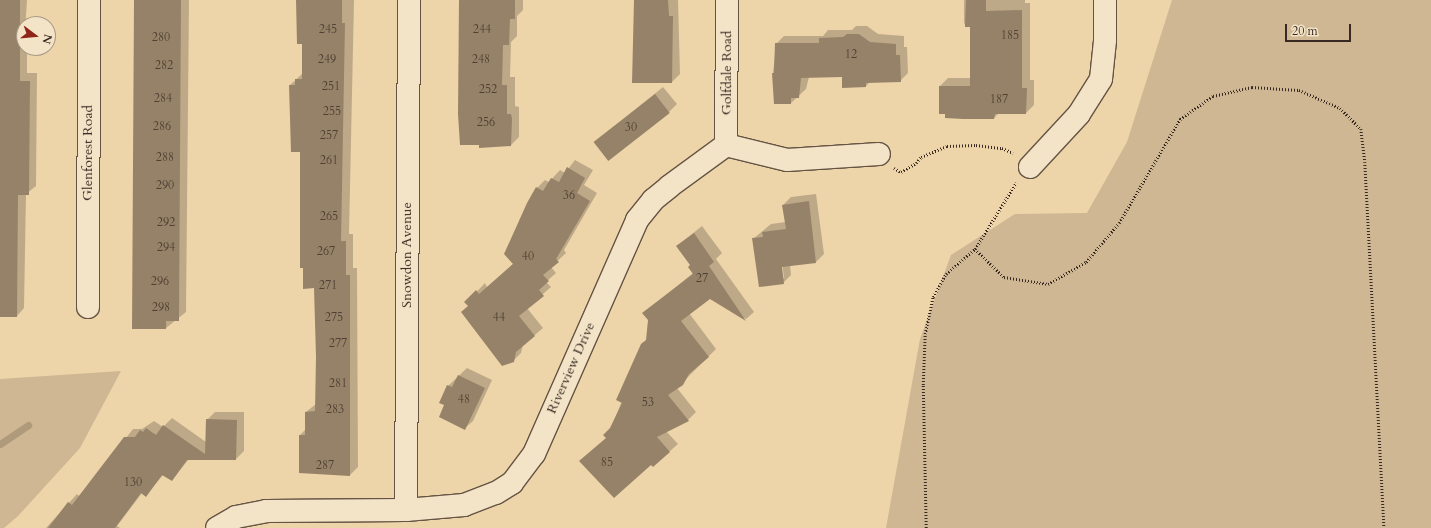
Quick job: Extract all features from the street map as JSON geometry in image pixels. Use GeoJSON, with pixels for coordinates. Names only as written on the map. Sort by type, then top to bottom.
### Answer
{"type":"FeatureCollection","features":[{"type":"Feature","properties":{"kind":"street","name":"Glenforest Road"},"geometry":{"type":"LineString","coordinates":[[88,307],[89,0]]}},
{"type":"Feature","properties":{"kind":"street","name":"Snowdon Avenue"},"geometry":{"type":"LineString","coordinates":[[406,510],[409,0]]}},
{"type":"Feature","properties":{"kind":"street","name":"Golfdale Road"},"geometry":{"type":"LineString","coordinates":[[726,145],[727,0]]}},
{"type":"Feature","properties":{"kind":"street"},"geometry":{"type":"LineString","coordinates":[[1030,167],[1080,114],[1101,79],[1105,40],[1105,0]]}},
{"type":"Feature","properties":{"kind":"street","name":"Riverview Drive"},"geometry":{"type":"LineString","coordinates":[[217,528],[236,517],[266,511],[406,510],[464,505],[496,493],[512,483],[534,454],[637,220],[659,196],[726,145]]}},
{"type":"Feature","properties":{"kind":"street"},"geometry":{"type":"LineString","coordinates":[[726,145],[787,160],[879,154]]}},
{"type":"Feature","properties":{"kind":"path"},"geometry":{"type":"LineString","coordinates":[[975,249],[1004,277],[1048,284],[1086,262],[1119,222],[1180,119],[1213,96],[1252,87],[1299,90],[1340,108],[1361,129],[1365,162],[1384,528]]}},
{"type":"Feature","properties":{"kind":"path"},"geometry":{"type":"LineString","coordinates":[[879,154],[890,166],[901,172],[932,150],[947,146],[976,145],[1011,152],[1030,167],[1021,175],[975,249],[946,274],[933,297],[925,334],[923,385],[926,528]]}},
{"type":"Feature","properties":{"kind":"shaded area"},"geometry":{"type":"Polygon","coordinates":[[[1172,0],[1431,0],[1431,528],[886,528],[920,339],[951,255],[1015,214],[1087,213],[1127,142],[1172,0]]]}},
{"type":"Feature","properties":{"kind":"shaded area"},"geometry":{"type":"Polygon","coordinates":[[[121,371],[80,448],[18,516],[4,528],[0,528],[0,379],[121,371]]]}},
{"type":"Feature","properties":{"kind":"building"},"geometry":{"type":"Polygon","coordinates":[[[0,0],[20,0],[20,16],[16,16],[16,56],[20,56],[20,81],[30,81],[29,195],[18,195],[17,317],[0,317],[0,0]]]}},
{"type":"Feature","properties":{"kind":"building"},"geometry":{"type":"Polygon","coordinates":[[[134,0],[181,0],[179,321],[166,321],[166,329],[132,329],[134,0]]]}},
{"type":"Feature","properties":{"kind":"building"},"geometry":{"type":"Polygon","coordinates":[[[296,0],[342,0],[342,23],[345,23],[341,241],[346,241],[346,275],[350,275],[350,476],[299,473],[299,435],[305,435],[305,412],[315,411],[316,357],[314,288],[303,289],[303,268],[300,268],[300,152],[291,152],[289,85],[295,85],[295,79],[302,79],[302,44],[297,44],[296,0]]]}},
{"type":"Feature","properties":{"kind":"building"},"geometry":{"type":"Polygon","coordinates":[[[459,0],[515,0],[515,19],[510,19],[509,45],[503,45],[502,85],[507,85],[507,114],[511,114],[512,119],[511,146],[479,148],[479,145],[460,145],[458,114],[459,0]]]}},
{"type":"Feature","properties":{"kind":"building"},"geometry":{"type":"Polygon","coordinates":[[[634,0],[668,0],[669,16],[673,16],[672,83],[632,83],[634,0]]]}},
{"type":"Feature","properties":{"kind":"building"},"geometry":{"type":"Polygon","coordinates":[[[966,0],[986,0],[986,11],[1022,10],[1022,88],[1027,88],[1026,114],[995,114],[994,119],[963,119],[945,118],[945,114],[939,114],[939,86],[970,86],[970,27],[965,27],[966,0]]]}},
{"type":"Feature","properties":{"kind":"building"},"geometry":{"type":"Polygon","coordinates":[[[847,34],[859,34],[870,42],[896,44],[896,55],[900,55],[901,82],[866,83],[866,87],[842,88],[842,77],[801,78],[799,98],[791,98],[791,104],[774,104],[772,73],[774,73],[775,43],[819,43],[819,38],[843,37],[847,34]]]}},
{"type":"Feature","properties":{"kind":"building"},"geometry":{"type":"Polygon","coordinates":[[[655,94],[670,113],[608,161],[594,142],[655,94]]]}},
{"type":"Feature","properties":{"kind":"building"},"geometry":{"type":"Polygon","coordinates":[[[567,167],[585,178],[577,193],[590,201],[556,259],[559,262],[543,275],[549,281],[539,290],[544,296],[519,316],[535,336],[516,352],[514,362],[502,366],[461,312],[468,306],[464,302],[476,290],[479,294],[513,264],[504,254],[527,203],[536,187],[543,191],[551,178],[559,182],[567,167]]]}},
{"type":"Feature","properties":{"kind":"building"},"geometry":{"type":"Polygon","coordinates":[[[809,201],[816,263],[782,267],[784,284],[759,287],[752,238],[763,237],[762,232],[786,229],[782,205],[809,201]]]}},
{"type":"Feature","properties":{"kind":"building"},"geometry":{"type":"Polygon","coordinates":[[[694,233],[714,262],[709,266],[746,321],[710,299],[681,321],[709,357],[689,374],[683,385],[668,395],[689,421],[657,437],[670,452],[653,467],[651,465],[614,498],[579,461],[606,438],[603,435],[610,428],[622,403],[616,400],[641,344],[646,340],[648,320],[642,313],[693,274],[688,267],[690,265],[676,246],[694,233]]]}},
{"type":"Feature","properties":{"kind":"building"},"geometry":{"type":"Polygon","coordinates":[[[458,375],[485,388],[465,430],[439,417],[444,405],[439,403],[447,385],[452,387],[458,375]]]}},
{"type":"Feature","properties":{"kind":"building"},"geometry":{"type":"Polygon","coordinates":[[[206,419],[237,420],[236,460],[187,460],[172,481],[162,475],[146,497],[141,493],[115,528],[48,528],[68,502],[72,505],[124,437],[135,437],[140,430],[143,432],[146,428],[156,435],[163,425],[205,454],[206,419]]]}},
{"type":"Feature","properties":{"kind":"waterway"},"geometry":{"type":"LineString","coordinates":[[0,444],[28,425]]}}]}
